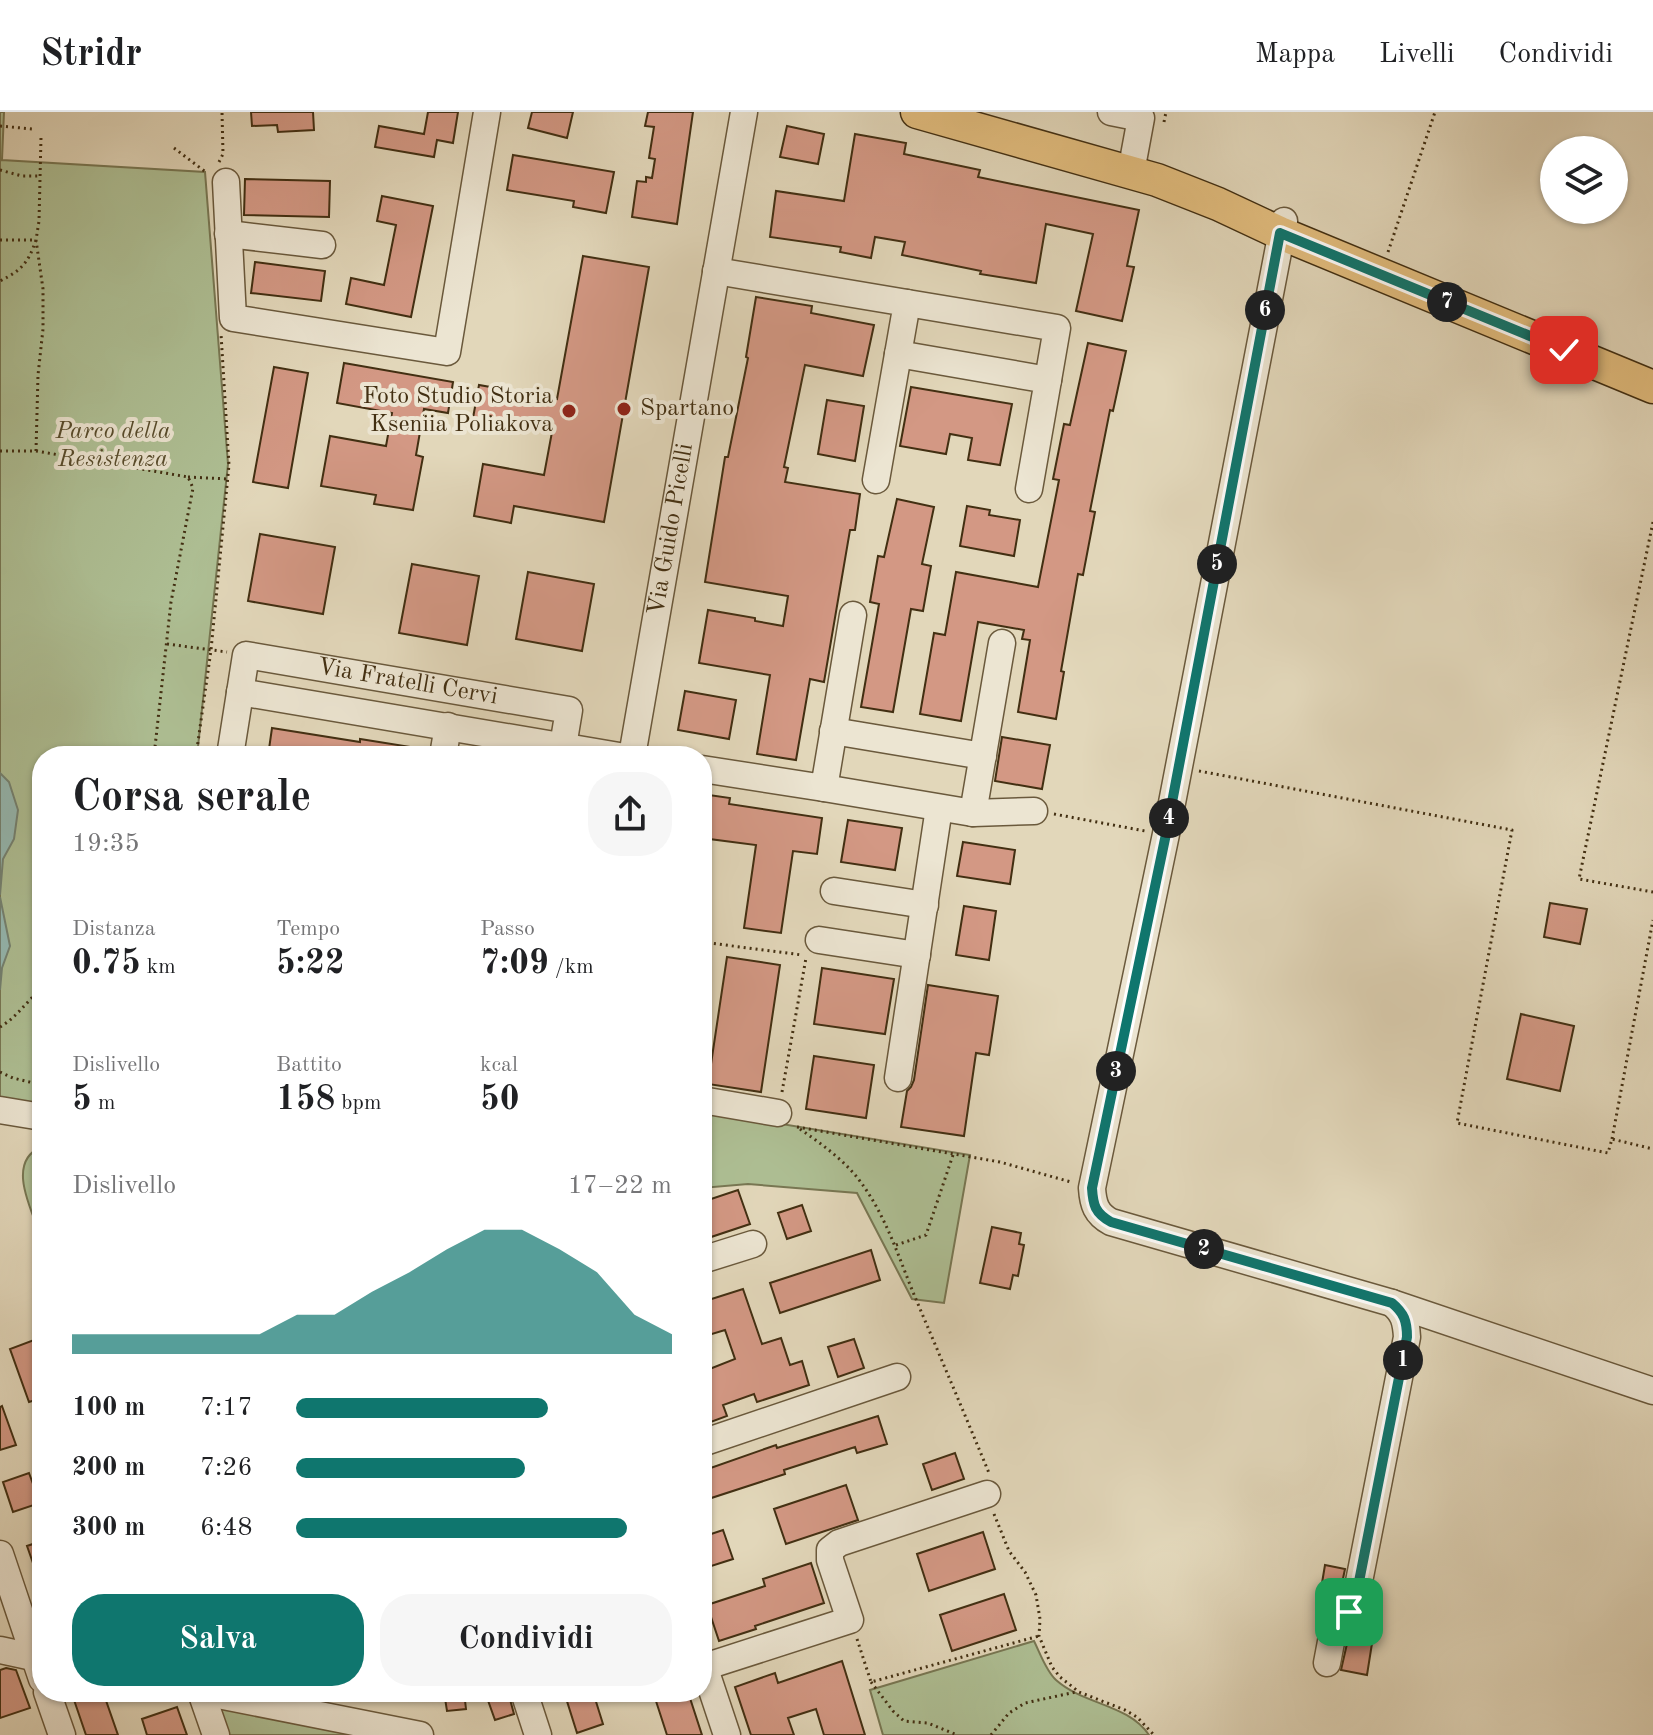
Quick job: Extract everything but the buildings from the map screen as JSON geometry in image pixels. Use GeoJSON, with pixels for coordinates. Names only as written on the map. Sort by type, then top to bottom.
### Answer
{"type":"FeatureCollection","features":[{"type":"Feature","properties":{"kind":"main road"},"geometry":{"type":"LineString","coordinates":[[917,112],[963,118],[1157,180],[1282,227],[1653,387]]}},
{"type":"Feature","properties":{"kind":"street"},"geometry":{"type":"LineString","coordinates":[[218,174],[228,234],[233,318],[447,352],[487,112]]}},
{"type":"Feature","properties":{"kind":"street","name":"Via Guido Picelli"},"geometry":{"type":"LineString","coordinates":[[634,746],[744,112]]}},
{"type":"Feature","properties":{"kind":"street"},"geometry":{"type":"LineString","coordinates":[[1111,112],[1141,118],[1131,172]]}},
{"type":"Feature","properties":{"kind":"street"},"geometry":{"type":"LineString","coordinates":[[1282,227],[1166,834],[1092,1188],[1095,1208],[1101,1217],[1111,1222],[1392,1303],[1653,1391]]}},
{"type":"Feature","properties":{"kind":"street"},"geometry":{"type":"LineString","coordinates":[[228,234],[322,245]]}},
{"type":"Feature","properties":{"kind":"street"},"geometry":{"type":"LineString","coordinates":[[716,271],[1057,328],[1029,489]]}},
{"type":"Feature","properties":{"kind":"street"},"geometry":{"type":"LineString","coordinates":[[876,480],[907,303]]}},
{"type":"Feature","properties":{"kind":"street"},"geometry":{"type":"LineString","coordinates":[[898,354],[1048,380]]}},
{"type":"Feature","properties":{"kind":"street"},"geometry":{"type":"LineString","coordinates":[[824,788],[853,615]]}},
{"type":"Feature","properties":{"kind":"street"},"geometry":{"type":"LineString","coordinates":[[973,813],[1002,643]]}},
{"type":"Feature","properties":{"kind":"street","name":"Via Fratelli Cervi"},"geometry":{"type":"LineString","coordinates":[[232,746],[240,692],[246,655],[569,710],[563,746],[240,692]]}},
{"type":"Feature","properties":{"kind":"street","name":"Via Fratelli Cervi"},"geometry":{"type":"LineString","coordinates":[[445,746],[448,726]]}},
{"type":"Feature","properties":{"kind":"street"},"geometry":{"type":"LineString","coordinates":[[833,731],[983,756]]}},
{"type":"Feature","properties":{"kind":"street"},"geometry":{"type":"LineString","coordinates":[[712,771],[973,813],[1034,811]]}},
{"type":"Feature","properties":{"kind":"street"},"geometry":{"type":"LineString","coordinates":[[898,1078],[939,808]]}},
{"type":"Feature","properties":{"kind":"street"},"geometry":{"type":"LineString","coordinates":[[834,891],[925,905]]}},
{"type":"Feature","properties":{"kind":"street"},"geometry":{"type":"LineString","coordinates":[[819,940],[917,955]]}},
{"type":"Feature","properties":{"kind":"street"},"geometry":{"type":"LineString","coordinates":[[712,1102],[788,1120]]}},
{"type":"Feature","properties":{"kind":"street"},"geometry":{"type":"LineString","coordinates":[[0,1110],[32,1115]]}},
{"type":"Feature","properties":{"kind":"street"},"geometry":{"type":"LineString","coordinates":[[712,1257],[753,1244]]}},
{"type":"Feature","properties":{"kind":"street"},"geometry":{"type":"LineString","coordinates":[[1327,1663],[1334,1626],[1355,1602],[1407,1337],[1405,1317],[1392,1303]]}},
{"type":"Feature","properties":{"kind":"street"},"geometry":{"type":"LineString","coordinates":[[712,1440],[897,1377]]}},
{"type":"Feature","properties":{"kind":"street"},"geometry":{"type":"LineString","coordinates":[[712,1661],[850,1620],[830,1560],[830,1550],[839,1543],[987,1494]]}},
{"type":"Feature","properties":{"kind":"street"},"geometry":{"type":"LineString","coordinates":[[0,1554],[32,1645]]}},
{"type":"Feature","properties":{"kind":"street"},"geometry":{"type":"LineString","coordinates":[[0,1650],[32,1662]]}},
{"type":"Feature","properties":{"kind":"street"},"geometry":{"type":"LineString","coordinates":[[712,1691],[727,1735]]}},
{"type":"Feature","properties":{"kind":"street"},"geometry":{"type":"LineString","coordinates":[[50,1702],[62,1735]]}},
{"type":"Feature","properties":{"kind":"street"},"geometry":{"type":"LineString","coordinates":[[205,1702],[216,1735]]}},
{"type":"Feature","properties":{"kind":"street"},"geometry":{"type":"LineString","coordinates":[[253,1702],[420,1735]]}},
{"type":"Feature","properties":{"kind":"street"},"geometry":{"type":"LineString","coordinates":[[527,1702],[538,1735]]}},
{"type":"Feature","properties":{"kind":"path"},"geometry":{"type":"LineString","coordinates":[[174,148],[218,174],[223,154],[222,112]]}},
{"type":"Feature","properties":{"kind":"path"},"geometry":{"type":"LineString","coordinates":[[1384,263],[1435,112]]}},
{"type":"Feature","properties":{"kind":"path"},"geometry":{"type":"LineString","coordinates":[[0,126],[32,129]]}},
{"type":"Feature","properties":{"kind":"path"},"geometry":{"type":"LineString","coordinates":[[0,281],[27,263],[36,240],[41,137]]}},
{"type":"Feature","properties":{"kind":"path"},"geometry":{"type":"LineString","coordinates":[[0,170],[22,176],[40,176]]}},
{"type":"Feature","properties":{"kind":"path"},"geometry":{"type":"LineString","coordinates":[[0,240],[36,240]]}},
{"type":"Feature","properties":{"kind":"path"},"geometry":{"type":"LineString","coordinates":[[36,240],[43,307],[36,451]]}},
{"type":"Feature","properties":{"kind":"path"},"geometry":{"type":"LineString","coordinates":[[197,746],[211,650],[229,465],[221,333]]}},
{"type":"Feature","properties":{"kind":"path"},"geometry":{"type":"LineString","coordinates":[[0,451],[36,451],[188,477],[228,479]]}},
{"type":"Feature","properties":{"kind":"path"},"geometry":{"type":"LineString","coordinates":[[155,746],[171,602],[193,488],[188,477]]}},
{"type":"Feature","properties":{"kind":"path"},"geometry":{"type":"LineString","coordinates":[[1653,522],[1579,879],[1653,892]]}},
{"type":"Feature","properties":{"kind":"path"},"geometry":{"type":"LineString","coordinates":[[167,644],[211,650]]}},
{"type":"Feature","properties":{"kind":"path"},"geometry":{"type":"LineString","coordinates":[[1179,767],[1512,830],[1457,1123],[1608,1153],[1653,920]]}},
{"type":"Feature","properties":{"kind":"path"},"geometry":{"type":"LineString","coordinates":[[1034,811],[1166,834]]}},
{"type":"Feature","properties":{"kind":"path"},"geometry":{"type":"LineString","coordinates":[[712,943],[806,955],[788,1120]]}},
{"type":"Feature","properties":{"kind":"path"},"geometry":{"type":"LineString","coordinates":[[0,1027],[20,1012],[32,996]]}},
{"type":"Feature","properties":{"kind":"path"},"geometry":{"type":"LineString","coordinates":[[0,1072],[32,1083]]}},
{"type":"Feature","properties":{"kind":"path"},"geometry":{"type":"LineString","coordinates":[[788,1120],[1000,1162],[1092,1188]]}},
{"type":"Feature","properties":{"kind":"path"},"geometry":{"type":"LineString","coordinates":[[788,1120],[838,1156],[856,1176],[896,1245],[997,1492],[987,1494],[1009,1551],[1025,1572],[1036,1595],[1039,1636],[1052,1667],[1079,1692],[1125,1710],[1137,1717],[1154,1735]]}},
{"type":"Feature","properties":{"kind":"path"},"geometry":{"type":"LineString","coordinates":[[1612,1139],[1653,1149]]}},
{"type":"Feature","properties":{"kind":"path"},"geometry":{"type":"LineString","coordinates":[[896,1245],[926,1235],[953,1154]]}},
{"type":"Feature","properties":{"kind":"path"},"geometry":{"type":"LineString","coordinates":[[850,1620],[871,1682],[893,1711],[904,1721],[928,1723],[957,1735]]}},
{"type":"Feature","properties":{"kind":"path"},"geometry":{"type":"LineString","coordinates":[[871,1682],[1039,1636]]}},
{"type":"Feature","properties":{"kind":"path"},"geometry":{"type":"LineString","coordinates":[[991,1735],[1009,1713],[1025,1703],[1079,1692]]}},
{"type":"Feature","properties":{"kind":"green space","name":"Parco della Resistenza"},"geometry":{"type":"Polygon","coordinates":[[[0,112],[4,112],[2,160],[205,172],[228,464],[198,746],[32,746],[32,1113],[0,1108],[0,112]]]}},
{"type":"Feature","properties":{"kind":"green space"},"geometry":{"type":"Polygon","coordinates":[[[712,1113],[970,1155],[944,1303],[912,1299],[857,1193],[748,1184],[712,1187],[712,1113]]]}},
{"type":"Feature","properties":{"kind":"green space"},"geometry":{"type":"Polygon","coordinates":[[[32,1153],[32,1213],[23,1175],[32,1153]]]}},
{"type":"Feature","properties":{"kind":"green space"},"geometry":{"type":"Polygon","coordinates":[[[1034,1641],[1056,1680],[1079,1695],[1130,1717],[1149,1735],[883,1735],[870,1690],[1034,1641]]]}},
{"type":"Feature","properties":{"kind":"green space"},"geometry":{"type":"Polygon","coordinates":[[[211,1702],[233,1702],[388,1735],[223,1735],[211,1702]]]}},
{"type":"Feature","properties":{"kind":"water"},"geometry":{"type":"Polygon","coordinates":[[[0,773],[9,782],[18,810],[14,839],[3,859],[0,895],[0,773]]]}},
{"type":"Feature","properties":{"kind":"water"},"geometry":{"type":"Polygon","coordinates":[[[0,897],[10,946],[2,968],[0,990],[0,897]]]}},
{"type":"Feature","properties":{"kind":"place","name":"Spartano"},"geometry":{"type":"Point","coordinates":[624,409]}},
{"type":"Feature","properties":{"kind":"place","name":"Foto Studio Storia Kseniia Poliakova"},"geometry":{"type":"Point","coordinates":[569,411]}},
{"type":"Feature","properties":{"kind":"route"},"geometry":{"type":"LineString","coordinates":[[1349,1612],[1355,1602],[1407,1337],[1405,1317],[1392,1303],[1111,1222],[1101,1217],[1095,1208],[1092,1188],[1166,834],[1280,233],[1564,350]]}}]}
